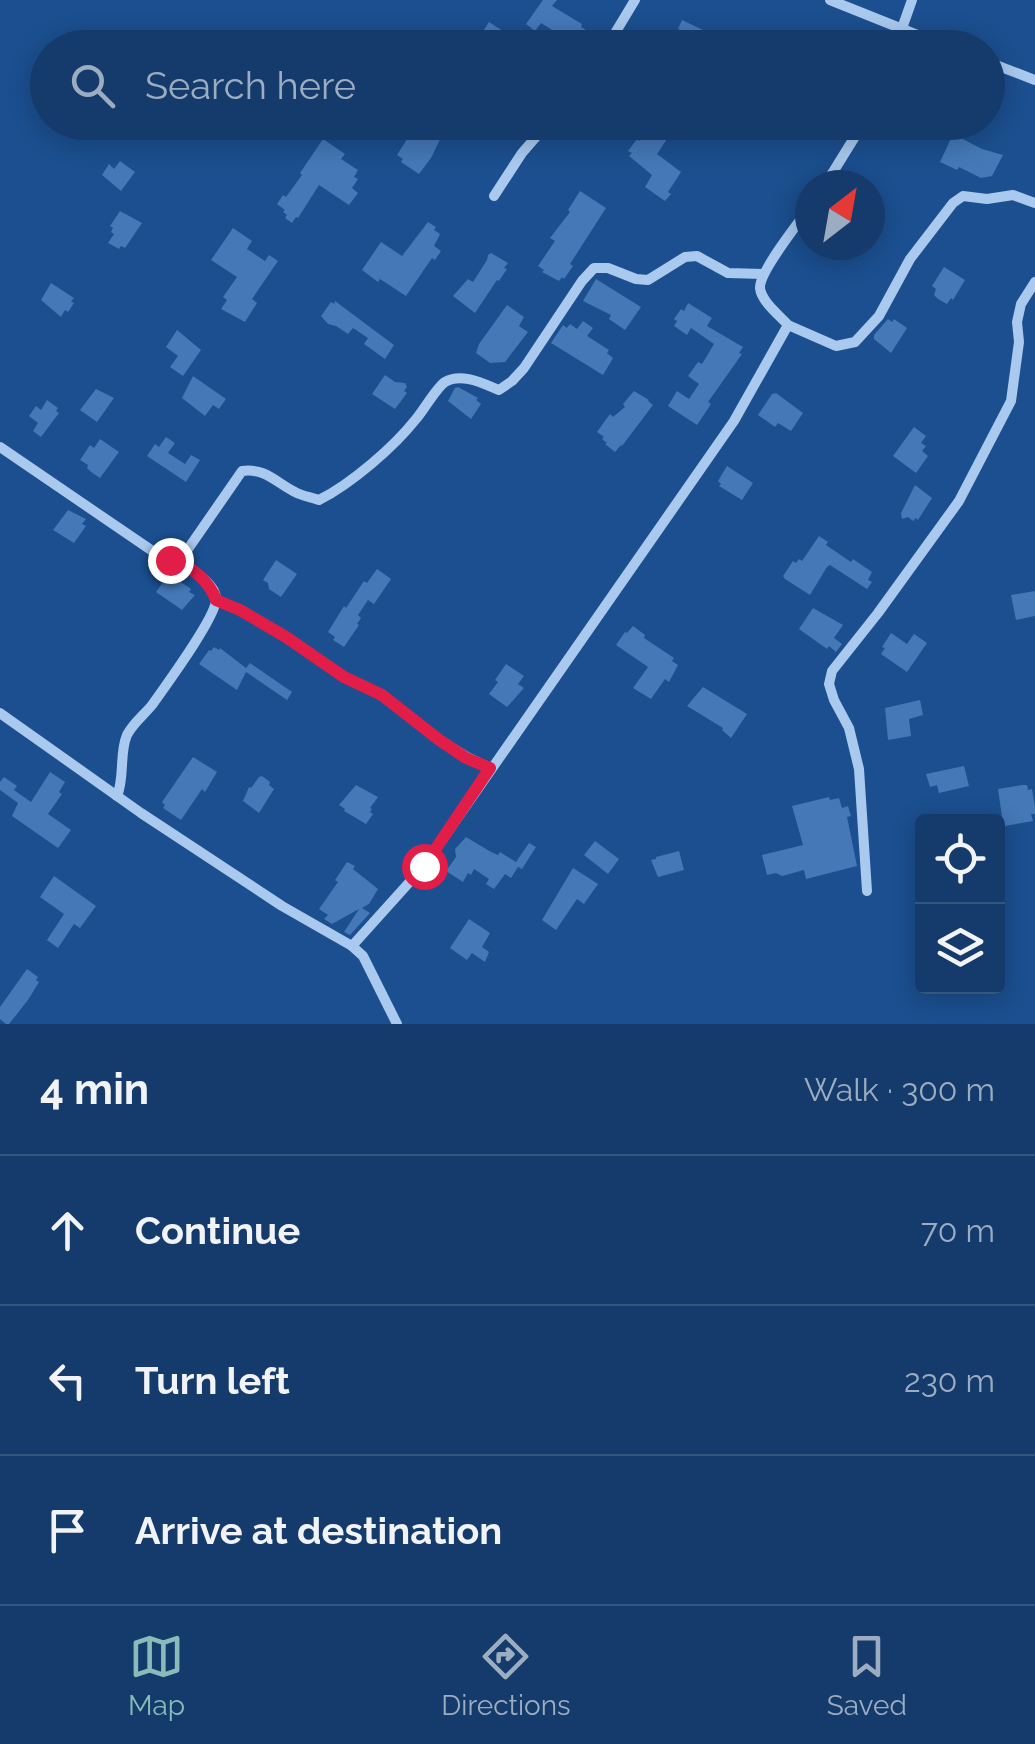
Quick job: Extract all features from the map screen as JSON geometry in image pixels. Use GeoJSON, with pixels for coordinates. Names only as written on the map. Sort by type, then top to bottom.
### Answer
{"type":"FeatureCollection","features":[{"type":"Feature","properties":{"kind":"street"},"geometry":{"type":"LineString","coordinates":[[617,30],[635,0]]}},
{"type":"Feature","properties":{"kind":"street"},"geometry":{"type":"LineString","coordinates":[[830,0],[906,30]]}},
{"type":"Feature","properties":{"kind":"street"},"geometry":{"type":"LineString","coordinates":[[901,28],[912,0]]}},
{"type":"Feature","properties":{"kind":"street"},"geometry":{"type":"LineString","coordinates":[[1005,69],[1035,80]]}},
{"type":"Feature","properties":{"kind":"street"},"geometry":{"type":"LineString","coordinates":[[494,196],[534,140]]}},
{"type":"Feature","properties":{"kind":"street"},"geometry":{"type":"LineString","coordinates":[[834,170],[853,140]]}},
{"type":"Feature","properties":{"kind":"street"},"geometry":{"type":"LineString","coordinates":[[795,229],[763,274],[760,288],[764,299],[788,326],[836,346],[856,342],[879,316],[910,259],[953,203],[964,196],[986,199],[1013,195],[1035,203]]}},
{"type":"Feature","properties":{"kind":"street"},"geometry":{"type":"LineString","coordinates":[[179,562],[242,471],[264,472],[296,493],[319,500],[340,490],[407,430],[445,382],[474,380],[499,390],[512,381],[594,268],[608,268],[636,280],[648,280],[685,257],[697,256],[728,273],[763,274]]}},
{"type":"Feature","properties":{"kind":"street"},"geometry":{"type":"LineString","coordinates":[[867,891],[859,768],[849,728],[829,684],[832,672],[959,501],[1011,402],[1019,342],[1016,322],[1021,304],[1035,282]]}},
{"type":"Feature","properties":{"kind":"street"},"geometry":{"type":"LineString","coordinates":[[352,946],[424,866],[734,421],[788,326]]}},
{"type":"Feature","properties":{"kind":"street"},"geometry":{"type":"LineString","coordinates":[[0,447],[154,552],[179,562],[213,590],[216,600],[212,614],[125,739],[118,796]]}},
{"type":"Feature","properties":{"kind":"street"},"geometry":{"type":"LineString","coordinates":[[216,600],[270,628],[344,677],[382,695],[466,758],[490,768]]}},
{"type":"Feature","properties":{"kind":"street"},"geometry":{"type":"LineString","coordinates":[[0,712],[282,906],[352,946],[363,956],[398,1024]]}},
{"type":"Feature","properties":{"kind":"building"},"geometry":{"type":"Polygon","coordinates":[[[543,0],[557,0],[552,6],[586,30],[552,30],[541,23],[534,30],[526,24],[543,0]]]}},
{"type":"Feature","properties":{"kind":"building"},"geometry":{"type":"Polygon","coordinates":[[[682,20],[703,30],[680,30],[682,20]]]}},
{"type":"Feature","properties":{"kind":"building"},"geometry":{"type":"Polygon","coordinates":[[[489,22],[501,30],[484,30],[489,22]]]}},
{"type":"Feature","properties":{"kind":"building"},"geometry":{"type":"Polygon","coordinates":[[[324,140],[345,154],[341,159],[358,170],[352,188],[358,193],[349,205],[319,185],[292,223],[277,204],[283,195],[286,197],[324,140]]]}},
{"type":"Feature","properties":{"kind":"building"},"geometry":{"type":"Polygon","coordinates":[[[407,140],[440,140],[419,174],[397,155],[407,140]]]}},
{"type":"Feature","properties":{"kind":"building"},"geometry":{"type":"Polygon","coordinates":[[[666,140],[657,154],[681,172],[665,201],[645,187],[652,175],[629,156],[632,153],[628,151],[639,141],[666,140]]]}},
{"type":"Feature","properties":{"kind":"building"},"geometry":{"type":"Polygon","coordinates":[[[950,140],[965,140],[1003,155],[992,176],[981,178],[940,162],[950,140]]]}},
{"type":"Feature","properties":{"kind":"building"},"geometry":{"type":"Polygon","coordinates":[[[120,161],[135,172],[121,191],[102,175],[109,164],[114,169],[120,161]]]}},
{"type":"Feature","properties":{"kind":"building"},"geometry":{"type":"Polygon","coordinates":[[[580,191],[606,208],[570,264],[573,266],[559,281],[538,266],[555,241],[550,238],[580,191]]]}},
{"type":"Feature","properties":{"kind":"building"},"geometry":{"type":"Polygon","coordinates":[[[120,211],[142,223],[125,248],[119,249],[108,243],[114,234],[110,226],[120,211]]]}},
{"type":"Feature","properties":{"kind":"building"},"geometry":{"type":"Polygon","coordinates":[[[428,222],[440,234],[434,246],[441,251],[406,296],[362,270],[381,242],[402,256],[428,222]]]}},
{"type":"Feature","properties":{"kind":"building"},"geometry":{"type":"Polygon","coordinates":[[[233,228],[252,241],[247,249],[265,261],[269,255],[278,261],[252,299],[257,303],[245,322],[221,309],[227,300],[223,297],[237,277],[211,260],[233,228]]]}},
{"type":"Feature","properties":{"kind":"building"},"geometry":{"type":"Polygon","coordinates":[[[491,253],[508,263],[504,268],[507,269],[475,313],[453,296],[468,279],[473,282],[491,253]]]}},
{"type":"Feature","properties":{"kind":"building"},"geometry":{"type":"Polygon","coordinates":[[[944,267],[965,280],[947,304],[934,295],[936,289],[932,286],[944,267]]]}},
{"type":"Feature","properties":{"kind":"building"},"geometry":{"type":"Polygon","coordinates":[[[596,279],[641,307],[625,330],[609,319],[611,315],[583,301],[596,279]]]}},
{"type":"Feature","properties":{"kind":"building"},"geometry":{"type":"Polygon","coordinates":[[[51,283],[74,298],[61,317],[41,300],[51,283]]]}},
{"type":"Feature","properties":{"kind":"building"},"geometry":{"type":"Polygon","coordinates":[[[335,301],[394,345],[385,359],[364,344],[368,338],[353,328],[348,334],[321,316],[335,301]]]}},
{"type":"Feature","properties":{"kind":"building"},"geometry":{"type":"Polygon","coordinates":[[[688,303],[712,318],[707,326],[743,347],[697,425],[668,406],[677,391],[689,399],[699,384],[688,376],[698,362],[702,364],[714,344],[691,328],[687,335],[674,326],[674,319],[688,303]]]}},
{"type":"Feature","properties":{"kind":"building"},"geometry":{"type":"Polygon","coordinates":[[[507,305],[524,317],[519,326],[528,332],[505,362],[490,363],[476,353],[507,305]]]}},
{"type":"Feature","properties":{"kind":"building"},"geometry":{"type":"Polygon","coordinates":[[[888,319],[907,328],[891,353],[874,339],[888,319]]]}},
{"type":"Feature","properties":{"kind":"building"},"geometry":{"type":"Polygon","coordinates":[[[583,321],[593,328],[587,336],[609,350],[607,353],[613,358],[603,375],[551,343],[563,325],[577,329],[583,321]]]}},
{"type":"Feature","properties":{"kind":"building"},"geometry":{"type":"Polygon","coordinates":[[[177,330],[201,350],[183,376],[170,367],[178,356],[166,347],[177,330]]]}},
{"type":"Feature","properties":{"kind":"building"},"geometry":{"type":"Polygon","coordinates":[[[385,375],[407,387],[395,409],[372,394],[385,375]]]}},
{"type":"Feature","properties":{"kind":"building"},"geometry":{"type":"Polygon","coordinates":[[[193,376],[226,399],[219,409],[213,405],[205,416],[182,398],[193,376]]]}},
{"type":"Feature","properties":{"kind":"building"},"geometry":{"type":"Polygon","coordinates":[[[458,387],[478,398],[481,404],[471,419],[448,401],[458,387]]]}},
{"type":"Feature","properties":{"kind":"building"},"geometry":{"type":"Polygon","coordinates":[[[96,389],[114,398],[97,422],[80,410],[96,389]]]}},
{"type":"Feature","properties":{"kind":"building"},"geometry":{"type":"Polygon","coordinates":[[[634,391],[653,405],[615,452],[597,432],[610,414],[613,417],[625,407],[623,404],[634,391]]]}},
{"type":"Feature","properties":{"kind":"building"},"geometry":{"type":"Polygon","coordinates":[[[776,393],[803,413],[791,431],[778,423],[775,427],[758,415],[776,393]]]}},
{"type":"Feature","properties":{"kind":"building"},"geometry":{"type":"Polygon","coordinates":[[[47,400],[59,413],[41,437],[33,431],[38,423],[29,416],[36,406],[41,410],[47,400]]]}},
{"type":"Feature","properties":{"kind":"building"},"geometry":{"type":"Polygon","coordinates":[[[914,427],[926,436],[921,443],[928,456],[916,473],[893,456],[914,427]]]}},
{"type":"Feature","properties":{"kind":"building"},"geometry":{"type":"Polygon","coordinates":[[[166,437],[175,443],[168,453],[185,464],[191,455],[200,460],[186,482],[147,456],[166,437]]]}},
{"type":"Feature","properties":{"kind":"building"},"geometry":{"type":"Polygon","coordinates":[[[100,439],[119,452],[100,478],[80,460],[90,445],[94,448],[100,439]]]}},
{"type":"Feature","properties":{"kind":"building"},"geometry":{"type":"Polygon","coordinates":[[[727,466],[753,483],[742,500],[719,486],[727,466]]]}},
{"type":"Feature","properties":{"kind":"building"},"geometry":{"type":"Polygon","coordinates":[[[915,485],[932,498],[918,520],[902,519],[901,513],[915,485]]]}},
{"type":"Feature","properties":{"kind":"building"},"geometry":{"type":"Polygon","coordinates":[[[68,510],[86,519],[82,524],[86,526],[74,543],[53,530],[68,510]]]}},
{"type":"Feature","properties":{"kind":"building"},"geometry":{"type":"Polygon","coordinates":[[[819,536],[851,562],[853,559],[872,572],[867,589],[830,565],[810,595],[785,579],[783,576],[793,561],[802,561],[819,536]]]}},
{"type":"Feature","properties":{"kind":"building"},"geometry":{"type":"Polygon","coordinates":[[[276,560],[297,574],[281,597],[263,580],[276,560]]]}},
{"type":"Feature","properties":{"kind":"building"},"geometry":{"type":"Polygon","coordinates":[[[377,569],[391,579],[374,604],[368,600],[358,615],[359,625],[344,647],[328,632],[344,606],[377,569]]]}},
{"type":"Feature","properties":{"kind":"building"},"geometry":{"type":"Polygon","coordinates":[[[169,574],[195,595],[182,610],[156,592],[169,574]]]}},
{"type":"Feature","properties":{"kind":"building"},"geometry":{"type":"Polygon","coordinates":[[[1035,591],[1035,616],[1016,620],[1011,595],[1035,591]]]}},
{"type":"Feature","properties":{"kind":"building"},"geometry":{"type":"Polygon","coordinates":[[[813,608],[843,625],[834,638],[842,644],[836,652],[799,629],[813,608]]]}},
{"type":"Feature","properties":{"kind":"building"},"geometry":{"type":"Polygon","coordinates":[[[633,626],[678,665],[669,682],[665,679],[651,699],[633,688],[648,667],[616,645],[633,626]]]}},
{"type":"Feature","properties":{"kind":"building"},"geometry":{"type":"Polygon","coordinates":[[[891,633],[907,644],[914,634],[927,643],[907,672],[881,654],[891,633]]]}},
{"type":"Feature","properties":{"kind":"building"},"geometry":{"type":"Polygon","coordinates":[[[214,647],[246,668],[250,663],[292,692],[287,700],[246,672],[237,690],[199,664],[214,647]]]}},
{"type":"Feature","properties":{"kind":"building"},"geometry":{"type":"Polygon","coordinates":[[[506,664],[524,676],[518,684],[524,688],[507,707],[489,694],[506,664]]]}},
{"type":"Feature","properties":{"kind":"building"},"geometry":{"type":"Polygon","coordinates":[[[703,687],[747,714],[731,738],[723,728],[687,706],[703,687]]]}},
{"type":"Feature","properties":{"kind":"building"},"geometry":{"type":"Polygon","coordinates":[[[920,700],[923,715],[909,719],[911,736],[888,740],[885,708],[920,700]]]}},
{"type":"Feature","properties":{"kind":"building"},"geometry":{"type":"Polygon","coordinates":[[[193,757],[217,772],[181,820],[163,808],[162,802],[193,757]]]}},
{"type":"Feature","properties":{"kind":"building"},"geometry":{"type":"Polygon","coordinates":[[[964,766],[969,786],[939,793],[937,785],[930,787],[926,774],[964,766]]]}},
{"type":"Feature","properties":{"kind":"building"},"geometry":{"type":"Polygon","coordinates":[[[50,772],[65,782],[48,814],[71,830],[58,848],[12,816],[18,803],[0,790],[4,777],[31,802],[50,772]]]}},
{"type":"Feature","properties":{"kind":"building"},"geometry":{"type":"Polygon","coordinates":[[[262,776],[274,789],[259,813],[243,801],[249,787],[262,776]]]}},
{"type":"Feature","properties":{"kind":"building"},"geometry":{"type":"Polygon","coordinates":[[[356,785],[378,797],[366,824],[339,805],[356,785]]]}},
{"type":"Feature","properties":{"kind":"building"},"geometry":{"type":"Polygon","coordinates":[[[1027,785],[1028,790],[1032,789],[1033,821],[1005,826],[998,789],[1027,785]]]}},
{"type":"Feature","properties":{"kind":"building"},"geometry":{"type":"Polygon","coordinates":[[[839,798],[842,808],[848,806],[857,866],[806,879],[804,870],[767,875],[762,855],[803,845],[792,806],[839,798]]]}},
{"type":"Feature","properties":{"kind":"building"},"geometry":{"type":"Polygon","coordinates":[[[466,837],[516,862],[529,843],[536,847],[522,869],[518,867],[511,878],[505,874],[494,889],[486,884],[489,879],[474,869],[463,882],[446,871],[456,857],[455,849],[466,837]]]}},
{"type":"Feature","properties":{"kind":"building"},"geometry":{"type":"Polygon","coordinates":[[[595,841],[619,859],[608,874],[584,855],[595,841]]]}},
{"type":"Feature","properties":{"kind":"building"},"geometry":{"type":"Polygon","coordinates":[[[679,851],[684,870],[658,877],[651,860],[679,851]]]}},
{"type":"Feature","properties":{"kind":"building"},"geometry":{"type":"Polygon","coordinates":[[[347,862],[378,889],[362,908],[370,913],[350,935],[344,932],[359,909],[332,924],[319,909],[347,862]]]}},
{"type":"Feature","properties":{"kind":"building"},"geometry":{"type":"Polygon","coordinates":[[[573,868],[598,884],[584,904],[577,899],[556,930],[542,920],[573,868]]]}},
{"type":"Feature","properties":{"kind":"building"},"geometry":{"type":"Polygon","coordinates":[[[54,876],[96,906],[80,928],[74,924],[58,948],[47,940],[64,914],[40,897],[54,876]]]}},
{"type":"Feature","properties":{"kind":"building"},"geometry":{"type":"Polygon","coordinates":[[[469,919],[490,933],[482,947],[489,952],[485,962],[472,953],[467,960],[450,948],[469,919]]]}},
{"type":"Feature","properties":{"kind":"building"},"geometry":{"type":"Polygon","coordinates":[[[27,969],[39,982],[6,1024],[0,1019],[0,1007],[27,969]]]}},
{"type":"Feature","properties":{"kind":"route"},"geometry":{"type":"LineString","coordinates":[[170,560],[204,580],[216,600],[286,637],[344,677],[382,695],[466,758],[490,768],[424,866]]}}]}
